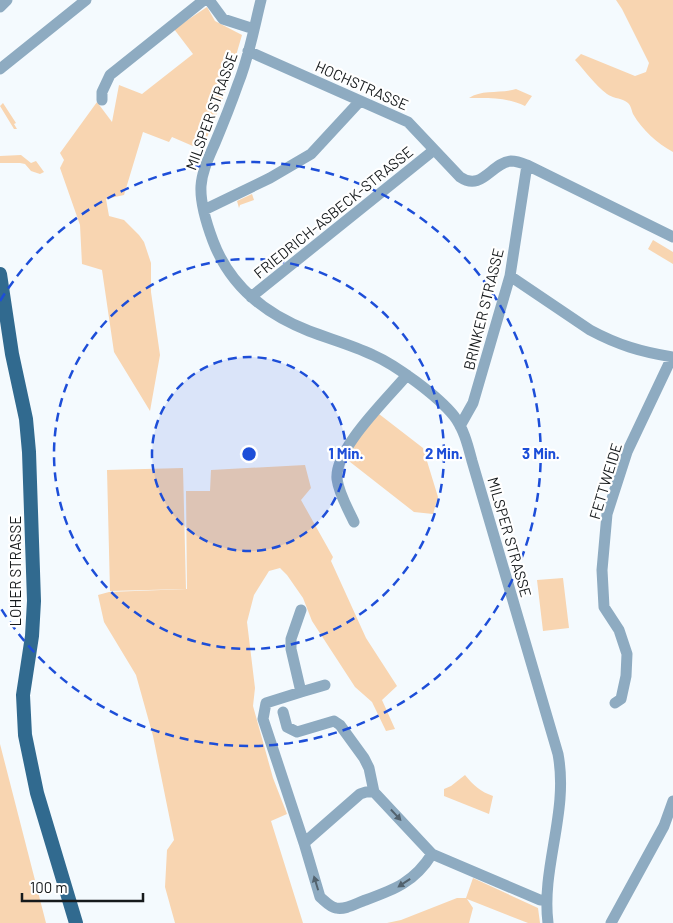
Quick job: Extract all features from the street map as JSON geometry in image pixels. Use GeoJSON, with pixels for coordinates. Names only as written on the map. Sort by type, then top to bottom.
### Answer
{"type":"FeatureCollection","features":[{"type":"Feature","properties":{"kind":"main road","name":"LOHER STRASSE"},"geometry":{"type":"LineString","coordinates":[[0,274],[12,354],[26,420],[29,452],[34,601],[32,636],[23,695],[25,735],[37,793],[76,923]]}},
{"type":"Feature","properties":{"kind":"street"},"geometry":{"type":"LineString","coordinates":[[0,8],[7,0]]}},
{"type":"Feature","properties":{"kind":"street"},"geometry":{"type":"LineString","coordinates":[[0,69],[86,0]]}},
{"type":"Feature","properties":{"kind":"street"},"geometry":{"type":"LineString","coordinates":[[102,100],[102,92],[110,75],[204,0]]}},
{"type":"Feature","properties":{"kind":"street"},"geometry":{"type":"LineString","coordinates":[[210,0],[222,19],[254,29]]}},
{"type":"Feature","properties":{"kind":"street","name":"MILSPER STRASSE"},"geometry":{"type":"LineString","coordinates":[[261,0],[239,82],[203,175],[201,186],[204,210],[212,237],[223,263],[236,282],[251,297],[287,322],[373,354],[407,375],[446,408],[460,426],[466,439],[558,754],[561,771],[560,809],[547,900],[548,923]]}},
{"type":"Feature","properties":{"kind":"street","name":"HOCHSTRASSE"},"geometry":{"type":"LineString","coordinates":[[248,51],[408,122],[460,177],[470,182],[475,182],[508,161],[527,165]]}},
{"type":"Feature","properties":{"kind":"street"},"geometry":{"type":"LineString","coordinates":[[204,210],[276,175],[311,154],[360,101]]}},
{"type":"Feature","properties":{"kind":"street","name":"FRIEDRICH-ASBECK-STRASSE"},"geometry":{"type":"LineString","coordinates":[[251,297],[434,150]]}},
{"type":"Feature","properties":{"kind":"street"},"geometry":{"type":"LineString","coordinates":[[527,165],[673,237]]}},
{"type":"Feature","properties":{"kind":"street","name":"BRINKER STRASSE"},"geometry":{"type":"LineString","coordinates":[[460,426],[473,403],[510,276],[527,165]]}},
{"type":"Feature","properties":{"kind":"street"},"geometry":{"type":"LineString","coordinates":[[510,276],[603,337],[640,351],[672,357]]}},
{"type":"Feature","properties":{"kind":"street","name":"FETTWEIDE"},"geometry":{"type":"LineString","coordinates":[[615,703],[621,699],[626,676],[627,654],[619,630],[604,606],[602,570],[607,514],[627,452],[672,357]]}},
{"type":"Feature","properties":{"kind":"street"},"geometry":{"type":"LineString","coordinates":[[354,522],[337,479],[341,461],[349,443],[407,375]]}},
{"type":"Feature","properties":{"kind":"street"},"geometry":{"type":"LineString","coordinates":[[301,610],[292,639],[291,649],[301,692]]}},
{"type":"Feature","properties":{"kind":"street"},"geometry":{"type":"LineString","coordinates":[[325,685],[266,703],[263,719],[320,897],[335,908],[344,908],[387,893],[415,876],[432,854]]}},
{"type":"Feature","properties":{"kind":"street"},"geometry":{"type":"LineString","coordinates":[[283,712],[288,728],[297,732],[334,721],[340,725],[364,758],[369,768],[374,792],[432,854],[540,900],[547,900]]}},
{"type":"Feature","properties":{"kind":"street"},"geometry":{"type":"LineString","coordinates":[[304,843],[360,794],[374,792]]}},
{"type":"Feature","properties":{"kind":"street"},"geometry":{"type":"LineString","coordinates":[[611,923],[664,826],[673,801]]}},
{"type":"Feature","properties":{"kind":"shaded area"},"geometry":{"type":"Polygon","coordinates":[[[616,0],[673,0],[673,152],[661,145],[646,131],[628,104],[607,94],[575,60],[581,54],[635,76],[646,72],[649,63],[616,0]]]}},
{"type":"Feature","properties":{"kind":"shaded area"},"geometry":{"type":"Polygon","coordinates":[[[207,7],[215,21],[242,35],[225,93],[202,150],[172,137],[169,142],[143,132],[124,195],[106,199],[109,216],[124,220],[139,235],[144,242],[151,263],[151,292],[160,355],[150,411],[114,352],[102,270],[82,264],[80,225],[60,168],[64,160],[60,153],[97,102],[112,122],[119,85],[142,94],[193,54],[174,29],[207,7]]]}},
{"type":"Feature","properties":{"kind":"shaded area"},"geometry":{"type":"Polygon","coordinates":[[[516,89],[532,96],[525,106],[491,98],[469,98],[474,95],[516,89]]]}},
{"type":"Feature","properties":{"kind":"shaded area"},"geometry":{"type":"Polygon","coordinates":[[[3,103],[16,123],[14,124],[17,129],[14,129],[0,106],[3,103]]]}},
{"type":"Feature","properties":{"kind":"shaded area"},"geometry":{"type":"Polygon","coordinates":[[[21,155],[31,163],[36,161],[44,172],[40,174],[31,171],[25,164],[0,163],[0,156],[21,155]]]}},
{"type":"Feature","properties":{"kind":"shaded area"},"geometry":{"type":"Polygon","coordinates":[[[252,194],[254,200],[240,205],[239,208],[237,201],[252,194]]]}},
{"type":"Feature","properties":{"kind":"shaded area"},"geometry":{"type":"Polygon","coordinates":[[[653,240],[673,252],[673,264],[648,249],[653,240]]]}},
{"type":"Feature","properties":{"kind":"shaded area"},"geometry":{"type":"Polygon","coordinates":[[[379,414],[423,448],[438,497],[433,514],[414,512],[345,458],[353,441],[379,414]]]}},
{"type":"Feature","properties":{"kind":"shaded area"},"geometry":{"type":"Polygon","coordinates":[[[305,465],[311,488],[301,500],[333,557],[331,561],[366,638],[397,686],[382,700],[395,729],[386,731],[372,702],[355,687],[312,621],[303,598],[287,575],[280,568],[269,571],[254,595],[247,622],[255,688],[253,706],[273,778],[287,814],[271,821],[303,923],[175,923],[165,887],[167,850],[174,840],[153,736],[136,675],[104,622],[98,595],[109,592],[187,589],[186,491],[210,491],[211,470],[305,465]]]}},
{"type":"Feature","properties":{"kind":"shaded area"},"geometry":{"type":"Polygon","coordinates":[[[183,468],[186,589],[110,591],[107,470],[183,468]]]}},
{"type":"Feature","properties":{"kind":"shaded area"},"geometry":{"type":"Polygon","coordinates":[[[563,578],[569,628],[543,631],[537,580],[563,578]]]}},
{"type":"Feature","properties":{"kind":"shaded area"},"geometry":{"type":"Polygon","coordinates":[[[0,744],[46,923],[0,923],[0,744]]]}},
{"type":"Feature","properties":{"kind":"shaded area"},"geometry":{"type":"Polygon","coordinates":[[[465,775],[478,788],[493,796],[489,814],[444,796],[444,789],[465,775]]]}},
{"type":"Feature","properties":{"kind":"shaded area"},"geometry":{"type":"Polygon","coordinates":[[[473,878],[538,908],[540,923],[528,923],[467,899],[473,908],[469,923],[387,923],[401,920],[457,898],[466,898],[473,878]]]}}]}
